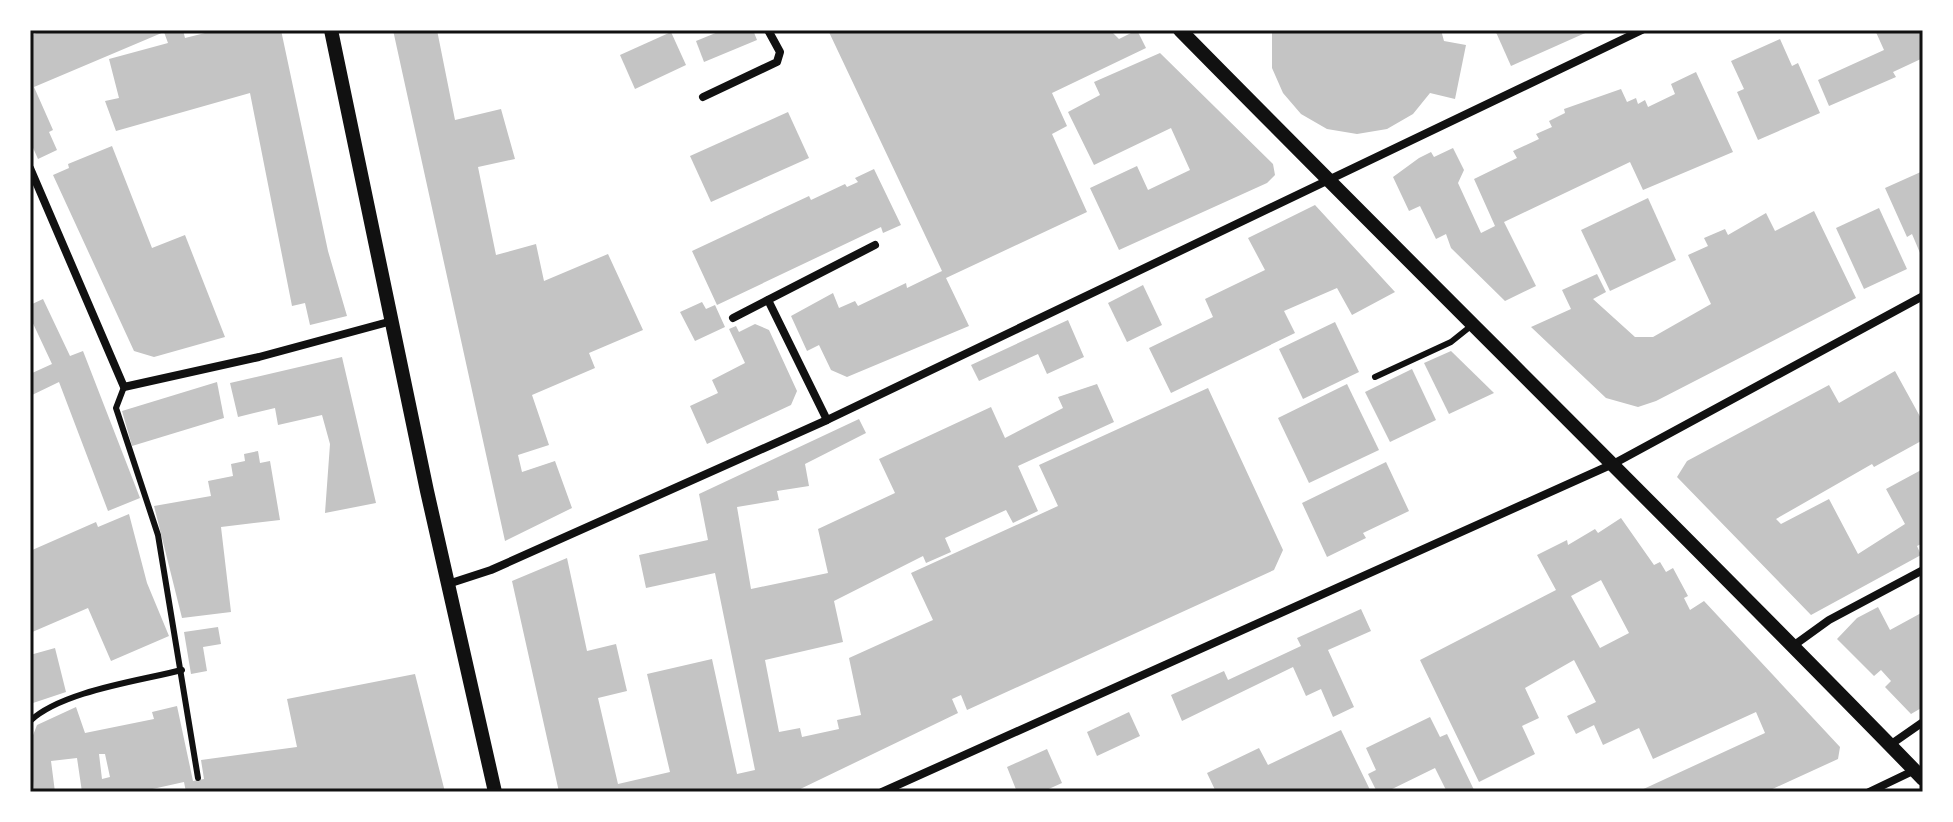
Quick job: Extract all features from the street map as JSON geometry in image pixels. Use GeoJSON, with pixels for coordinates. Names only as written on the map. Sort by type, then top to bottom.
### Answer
{"type":"FeatureCollection","features":[{"type":"Feature","properties":{"kind":"street"},"geometry":{"type":"LineString","coordinates":[[331,30],[495,792]]}},
{"type":"Feature","properties":{"kind":"street"},"geometry":{"type":"LineString","coordinates":[[703,97],[777,62],[780,52],[768,30]]}},
{"type":"Feature","properties":{"kind":"street"},"geometry":{"type":"LineString","coordinates":[[1180,30],[1471,326],[1615,463],[1919,774],[1869,792]]}},
{"type":"Feature","properties":{"kind":"street"},"geometry":{"type":"LineString","coordinates":[[448,584],[491,570],[827,420],[1642,30]]}},
{"type":"Feature","properties":{"kind":"street"},"geometry":{"type":"LineString","coordinates":[[30,168],[124,387],[259,357],[392,321]]}},
{"type":"Feature","properties":{"kind":"street"},"geometry":{"type":"LineString","coordinates":[[733,318],[875,245]]}},
{"type":"Feature","properties":{"kind":"street"},"geometry":{"type":"LineString","coordinates":[[882,792],[1615,463],[1923,296]]}},
{"type":"Feature","properties":{"kind":"street"},"geometry":{"type":"LineString","coordinates":[[768,300],[827,420]]}},
{"type":"Feature","properties":{"kind":"street"},"geometry":{"type":"LineString","coordinates":[[1793,646],[1829,620],[1923,570]]}},
{"type":"Feature","properties":{"kind":"street"},"geometry":{"type":"LineString","coordinates":[[1890,745],[1923,722]]}},
{"type":"Feature","properties":{"kind":"lane"},"geometry":{"type":"LineString","coordinates":[[1375,377],[1451,342],[1471,326]]}},
{"type":"Feature","properties":{"kind":"lane"},"geometry":{"type":"LineString","coordinates":[[124,387],[116,408],[158,535],[198,778]]}},
{"type":"Feature","properties":{"kind":"lane"},"geometry":{"type":"LineString","coordinates":[[30,721],[49,708],[94,692],[182,670]]}},
{"type":"Feature","properties":{"kind":"building"},"geometry":{"type":"Polygon","coordinates":[[[43,30],[183,30],[185,38],[217,30],[281,30],[328,251],[347,316],[310,325],[305,303],[292,306],[250,93],[116,131],[105,101],[119,98],[109,59],[168,43],[164,32],[34,87],[53,130],[49,132],[57,150],[38,159],[30,141],[30,36],[43,30]]]}},
{"type":"Feature","properties":{"kind":"building"},"geometry":{"type":"Polygon","coordinates":[[[393,30],[437,30],[455,120],[501,109],[515,159],[478,167],[496,255],[536,244],[544,281],[608,254],[643,330],[589,353],[595,368],[532,395],[549,445],[518,455],[522,472],[555,461],[572,508],[505,541],[393,30]]]}},
{"type":"Feature","properties":{"kind":"building"},"geometry":{"type":"Polygon","coordinates":[[[723,30],[753,30],[757,40],[704,62],[696,41],[723,30]]]}},
{"type":"Feature","properties":{"kind":"building"},"geometry":{"type":"Polygon","coordinates":[[[828,30],[1110,30],[1119,39],[1137,30],[1146,48],[1052,93],[1067,126],[1052,134],[1087,212],[946,278],[969,326],[847,377],[831,370],[819,345],[807,351],[791,316],[833,293],[839,308],[855,301],[858,306],[906,283],[907,288],[942,271],[828,30]]]}},
{"type":"Feature","properties":{"kind":"building"},"geometry":{"type":"Polygon","coordinates":[[[1272,30],[1441,30],[1444,41],[1466,45],[1455,99],[1430,93],[1413,114],[1387,129],[1357,134],[1327,129],[1301,114],[1283,93],[1272,68],[1272,30]]]}},
{"type":"Feature","properties":{"kind":"building"},"geometry":{"type":"Polygon","coordinates":[[[1495,30],[1592,30],[1511,66],[1495,30]]]}},
{"type":"Feature","properties":{"kind":"building"},"geometry":{"type":"Polygon","coordinates":[[[1875,30],[1923,30],[1923,58],[1893,72],[1896,77],[1829,106],[1818,80],[1884,50],[1875,30]]]}},
{"type":"Feature","properties":{"kind":"building"},"geometry":{"type":"Polygon","coordinates":[[[671,32],[686,65],[635,89],[620,55],[671,32]]]}},
{"type":"Feature","properties":{"kind":"building"},"geometry":{"type":"Polygon","coordinates":[[[1780,39],[1792,66],[1798,63],[1820,113],[1758,140],[1737,92],[1744,89],[1731,61],[1780,39]]]}},
{"type":"Feature","properties":{"kind":"building"},"geometry":{"type":"Polygon","coordinates":[[[1160,53],[1273,164],[1275,175],[1267,183],[1119,250],[1090,188],[1137,166],[1148,190],[1190,170],[1171,128],[1094,165],[1068,112],[1100,95],[1094,82],[1160,53]]]}},
{"type":"Feature","properties":{"kind":"building"},"geometry":{"type":"Polygon","coordinates":[[[1696,72],[1733,152],[1643,190],[1630,162],[1504,222],[1536,286],[1505,301],[1451,248],[1446,234],[1436,239],[1420,206],[1409,211],[1393,177],[1431,152],[1434,157],[1453,148],[1464,170],[1458,183],[1481,233],[1495,226],[1474,179],[1517,158],[1513,151],[1539,139],[1536,134],[1552,127],[1549,121],[1565,113],[1564,109],[1621,89],[1627,102],[1636,98],[1638,104],[1645,100],[1648,107],[1675,94],[1671,84],[1696,72]]]}},
{"type":"Feature","properties":{"kind":"building"},"geometry":{"type":"Polygon","coordinates":[[[788,112],[809,158],[711,202],[690,156],[788,112]]]}},
{"type":"Feature","properties":{"kind":"building"},"geometry":{"type":"Polygon","coordinates":[[[112,146],[152,248],[185,235],[225,337],[154,357],[134,351],[53,175],[69,168],[68,164],[112,146]]]}},
{"type":"Feature","properties":{"kind":"building"},"geometry":{"type":"Polygon","coordinates":[[[874,169],[901,225],[883,233],[881,227],[717,305],[692,251],[809,196],[811,200],[845,184],[847,187],[858,182],[855,178],[874,169]]]}},
{"type":"Feature","properties":{"kind":"building"},"geometry":{"type":"Polygon","coordinates":[[[1923,171],[1923,260],[1912,234],[1907,237],[1885,188],[1923,171]]]}},
{"type":"Feature","properties":{"kind":"building"},"geometry":{"type":"Polygon","coordinates":[[[1648,198],[1676,260],[1610,291],[1581,230],[1648,198]]]}},
{"type":"Feature","properties":{"kind":"building"},"geometry":{"type":"Polygon","coordinates":[[[1315,205],[1395,292],[1352,315],[1337,288],[1284,311],[1295,333],[1171,393],[1149,348],[1213,317],[1205,299],[1265,270],[1248,238],[1315,205]]]}},
{"type":"Feature","properties":{"kind":"building"},"geometry":{"type":"Polygon","coordinates":[[[1879,208],[1907,269],[1864,289],[1836,228],[1879,208]]]}},
{"type":"Feature","properties":{"kind":"building"},"geometry":{"type":"Polygon","coordinates":[[[1814,211],[1856,298],[1656,401],[1638,407],[1606,398],[1531,327],[1571,309],[1562,290],[1597,274],[1606,292],[1593,299],[1635,337],[1653,337],[1711,304],[1688,255],[1708,246],[1704,238],[1725,229],[1728,235],[1766,213],[1775,231],[1814,211]]]}},
{"type":"Feature","properties":{"kind":"building"},"geometry":{"type":"Polygon","coordinates":[[[1143,285],[1162,325],[1127,342],[1108,303],[1143,285]]]}},
{"type":"Feature","properties":{"kind":"building"},"geometry":{"type":"Polygon","coordinates":[[[43,299],[70,356],[83,351],[140,498],[108,511],[59,382],[30,396],[30,374],[52,364],[30,317],[30,305],[43,299]]]}},
{"type":"Feature","properties":{"kind":"building"},"geometry":{"type":"Polygon","coordinates":[[[702,302],[706,309],[715,305],[725,327],[695,341],[680,312],[702,302]]]}},
{"type":"Feature","properties":{"kind":"building"},"geometry":{"type":"Polygon","coordinates":[[[1068,320],[1084,357],[1047,374],[1038,354],[979,381],[971,365],[1068,320]]]}},
{"type":"Feature","properties":{"kind":"building"},"geometry":{"type":"Polygon","coordinates":[[[1335,322],[1359,372],[1303,399],[1279,349],[1335,322]]]}},
{"type":"Feature","properties":{"kind":"building"},"geometry":{"type":"Polygon","coordinates":[[[755,324],[769,330],[797,391],[791,405],[707,444],[690,406],[718,393],[712,380],[745,363],[729,329],[736,326],[739,332],[755,324]]]}},
{"type":"Feature","properties":{"kind":"building"},"geometry":{"type":"Polygon","coordinates":[[[1451,351],[1494,393],[1449,414],[1424,363],[1451,351]]]}},
{"type":"Feature","properties":{"kind":"building"},"geometry":{"type":"Polygon","coordinates":[[[342,357],[376,503],[325,513],[330,444],[322,415],[278,425],[275,408],[238,417],[230,383],[342,357]]]}},
{"type":"Feature","properties":{"kind":"building"},"geometry":{"type":"Polygon","coordinates":[[[1412,369],[1436,420],[1390,442],[1365,392],[1412,369]]]}},
{"type":"Feature","properties":{"kind":"building"},"geometry":{"type":"Polygon","coordinates":[[[1895,371],[1923,422],[1923,440],[1874,467],[1872,464],[1776,519],[1781,524],[1829,499],[1858,554],[1905,524],[1886,489],[1923,469],[1923,543],[1917,546],[1921,555],[1811,615],[1677,477],[1687,461],[1829,385],[1839,403],[1895,371]]]}},
{"type":"Feature","properties":{"kind":"building"},"geometry":{"type":"Polygon","coordinates":[[[217,382],[224,418],[132,446],[122,411],[217,382]]]}},
{"type":"Feature","properties":{"kind":"building"},"geometry":{"type":"Polygon","coordinates":[[[1097,384],[1114,422],[1018,466],[1038,511],[1013,523],[1006,510],[945,538],[951,552],[926,563],[923,556],[834,601],[843,642],[765,660],[779,732],[800,728],[802,737],[839,729],[837,720],[861,715],[849,658],[933,620],[911,573],[1058,506],[1039,465],[1208,388],[1283,550],[1274,570],[967,710],[961,695],[952,699],[958,713],[794,792],[559,792],[512,581],[567,558],[587,651],[616,644],[627,691],[598,698],[618,784],[670,772],[647,674],[712,659],[737,774],[755,770],[715,573],[646,588],[639,555],[708,540],[699,494],[859,419],[866,433],[805,464],[809,486],[777,491],[779,500],[737,507],[751,589],[828,573],[818,529],[895,493],[879,459],[991,407],[1005,438],[1063,408],[1058,397],[1097,384]]]}},
{"type":"Feature","properties":{"kind":"building"},"geometry":{"type":"Polygon","coordinates":[[[1347,384],[1379,450],[1309,483],[1278,418],[1347,384]]]}},
{"type":"Feature","properties":{"kind":"building"},"geometry":{"type":"Polygon","coordinates":[[[258,451],[260,463],[270,461],[280,520],[221,527],[231,612],[182,618],[154,506],[211,496],[208,481],[233,476],[231,464],[245,461],[244,454],[258,451]]]}},
{"type":"Feature","properties":{"kind":"building"},"geometry":{"type":"Polygon","coordinates":[[[1386,462],[1409,511],[1363,533],[1366,538],[1327,557],[1302,503],[1386,462]]]}},
{"type":"Feature","properties":{"kind":"building"},"geometry":{"type":"Polygon","coordinates":[[[129,514],[147,583],[169,636],[111,661],[88,608],[30,633],[30,551],[96,522],[98,527],[129,514]]]}},
{"type":"Feature","properties":{"kind":"building"},"geometry":{"type":"Polygon","coordinates":[[[1621,518],[1654,565],[1660,562],[1666,572],[1673,568],[1688,596],[1684,598],[1690,610],[1704,601],[1840,747],[1838,759],[1766,792],[1637,792],[1765,733],[1756,712],[1653,759],[1639,728],[1603,745],[1594,725],[1576,734],[1567,716],[1596,702],[1574,660],[1525,688],[1539,718],[1522,726],[1535,754],[1479,782],[1420,660],[1556,590],[1537,555],[1567,540],[1568,545],[1595,529],[1598,533],[1621,518]],[[1601,580],[1571,596],[1600,648],[1629,633],[1601,580]]]}},
{"type":"Feature","properties":{"kind":"building"},"geometry":{"type":"Polygon","coordinates":[[[1878,607],[1890,630],[1923,612],[1923,707],[1911,714],[1885,687],[1891,681],[1881,670],[1874,676],[1837,639],[1857,618],[1878,607]]]}},
{"type":"Feature","properties":{"kind":"building"},"geometry":{"type":"Polygon","coordinates":[[[1361,609],[1371,631],[1328,650],[1354,707],[1333,717],[1321,689],[1306,696],[1293,667],[1182,721],[1171,695],[1224,671],[1228,680],[1301,646],[1297,638],[1361,609]]]}},
{"type":"Feature","properties":{"kind":"building"},"geometry":{"type":"Polygon","coordinates":[[[218,627],[221,644],[203,647],[207,671],[191,674],[184,632],[218,627]]]}},
{"type":"Feature","properties":{"kind":"building"},"geometry":{"type":"Polygon","coordinates":[[[55,648],[66,692],[30,704],[30,655],[55,648]]]}},
{"type":"Feature","properties":{"kind":"building"},"geometry":{"type":"Polygon","coordinates":[[[415,674],[445,792],[186,792],[184,782],[139,792],[82,792],[77,758],[51,761],[55,792],[34,792],[30,743],[37,725],[76,707],[85,733],[154,719],[152,712],[177,706],[193,781],[204,779],[201,760],[297,747],[287,699],[415,674]],[[99,754],[102,779],[110,777],[105,754],[99,754]]]}},
{"type":"Feature","properties":{"kind":"building"},"geometry":{"type":"Polygon","coordinates":[[[1129,712],[1140,736],[1097,756],[1087,732],[1129,712]]]}},
{"type":"Feature","properties":{"kind":"building"},"geometry":{"type":"Polygon","coordinates":[[[1430,717],[1440,737],[1447,734],[1475,792],[1447,792],[1435,768],[1386,792],[1377,792],[1368,774],[1376,770],[1366,748],[1430,717]]]}},
{"type":"Feature","properties":{"kind":"building"},"geometry":{"type":"Polygon","coordinates":[[[1341,730],[1371,792],[1216,792],[1207,773],[1259,748],[1268,765],[1341,730]]]}},
{"type":"Feature","properties":{"kind":"building"},"geometry":{"type":"Polygon","coordinates":[[[1047,749],[1062,783],[1042,792],[1017,792],[1007,767],[1047,749]]]}}]}
